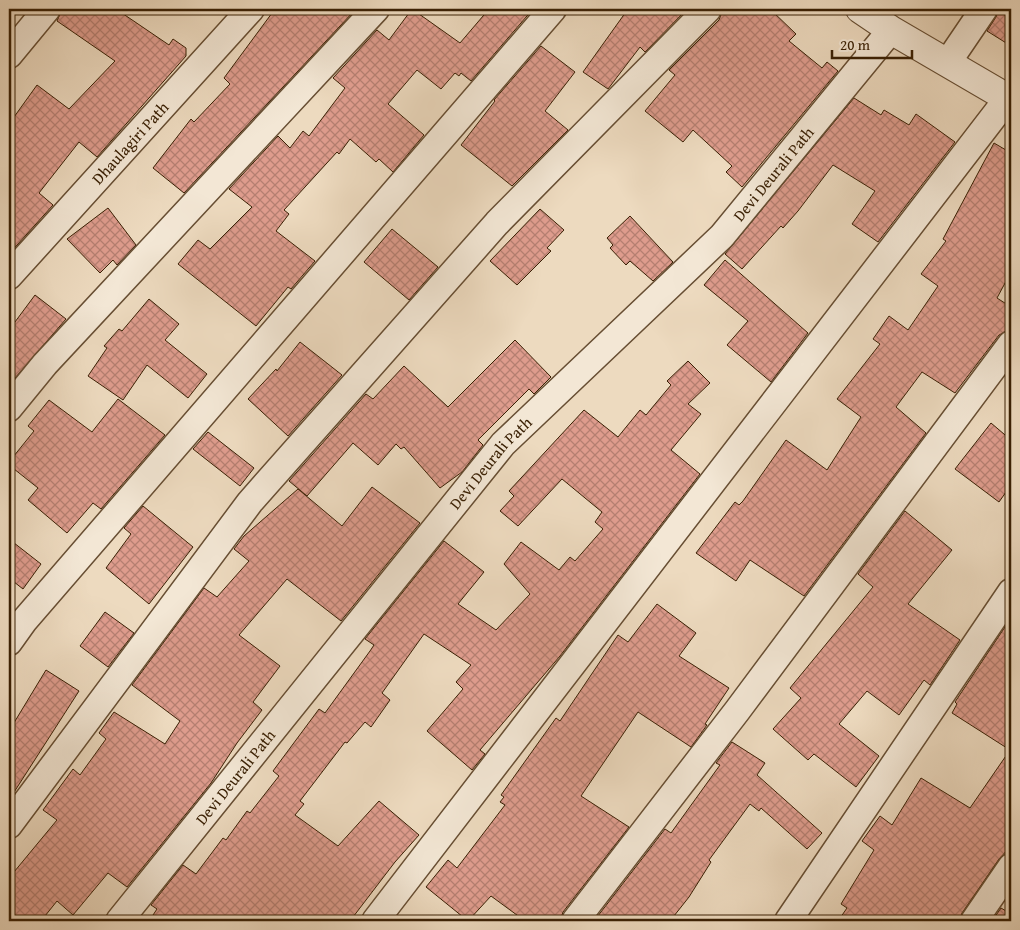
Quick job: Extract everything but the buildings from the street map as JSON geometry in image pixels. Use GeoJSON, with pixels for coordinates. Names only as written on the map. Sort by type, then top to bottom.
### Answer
{"type":"FeatureCollection","features":[{"type":"Feature","properties":{"kind":"street"},"geometry":{"type":"LineString","coordinates":[[9,55],[47,9]]}},
{"type":"Feature","properties":{"kind":"street","name":"Dhaulagiri Path"},"geometry":{"type":"LineString","coordinates":[[9,276],[251,9]]}},
{"type":"Feature","properties":{"kind":"street"},"geometry":{"type":"LineString","coordinates":[[9,408],[66,343],[376,9]]}},
{"type":"Feature","properties":{"kind":"street"},"geometry":{"type":"LineString","coordinates":[[9,642],[24,621],[553,9]]}},
{"type":"Feature","properties":{"kind":"street"},"geometry":{"type":"LineString","coordinates":[[9,825],[250,502],[497,223],[708,9]]}},
{"type":"Feature","properties":{"kind":"street"},"geometry":{"type":"LineString","coordinates":[[375,921],[1010,99],[891,30],[860,9]]}},
{"type":"Feature","properties":{"kind":"street"},"geometry":{"type":"LineString","coordinates":[[948,62],[984,9]]}},
{"type":"Feature","properties":{"kind":"street","name":"Devi Deurali Path"},"geometry":{"type":"LineString","coordinates":[[119,921],[503,444],[722,236],[891,30]]}},
{"type":"Feature","properties":{"kind":"street"},"geometry":{"type":"LineString","coordinates":[[575,921],[737,711],[1011,344]]}},
{"type":"Feature","properties":{"kind":"street"},"geometry":{"type":"LineString","coordinates":[[788,921],[1011,592]]}},
{"type":"Feature","properties":{"kind":"street"},"geometry":{"type":"LineString","coordinates":[[974,921],[1011,866]]}}]}
